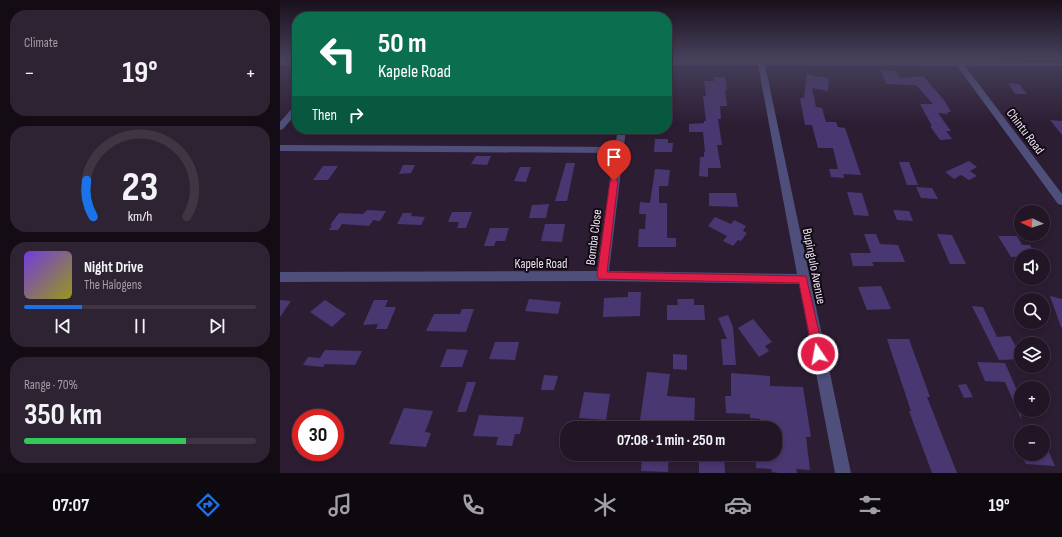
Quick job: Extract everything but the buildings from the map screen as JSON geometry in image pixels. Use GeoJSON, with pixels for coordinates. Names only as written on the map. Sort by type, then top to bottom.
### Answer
{"type":"FeatureCollection","features":[{"type":"Feature","properties":{"kind":"street","name":"Bupingulo Avenue"},"geometry":{"type":"LineString","coordinates":[[764,80],[843,473]]}},
{"type":"Feature","properties":{"kind":"street","name":"Chintu Road"},"geometry":{"type":"LineString","coordinates":[[972,80],[1062,200]]}},
{"type":"Feature","properties":{"kind":"street"},"geometry":{"type":"LineString","coordinates":[[280,127],[292,114]]}},
{"type":"Feature","properties":{"kind":"street","name":"Bomba Close"},"geometry":{"type":"LineString","coordinates":[[602,276],[621,134]]}},
{"type":"Feature","properties":{"kind":"street"},"geometry":{"type":"LineString","coordinates":[[280,148],[618,150]]}},
{"type":"Feature","properties":{"kind":"street","name":"Kapele Road"},"geometry":{"type":"LineString","coordinates":[[280,277],[602,276],[803,279]]}},
{"type":"Feature","properties":{"kind":"route"},"geometry":{"type":"LineString","coordinates":[[614,181],[602,276],[803,279],[818,354]]}}]}
